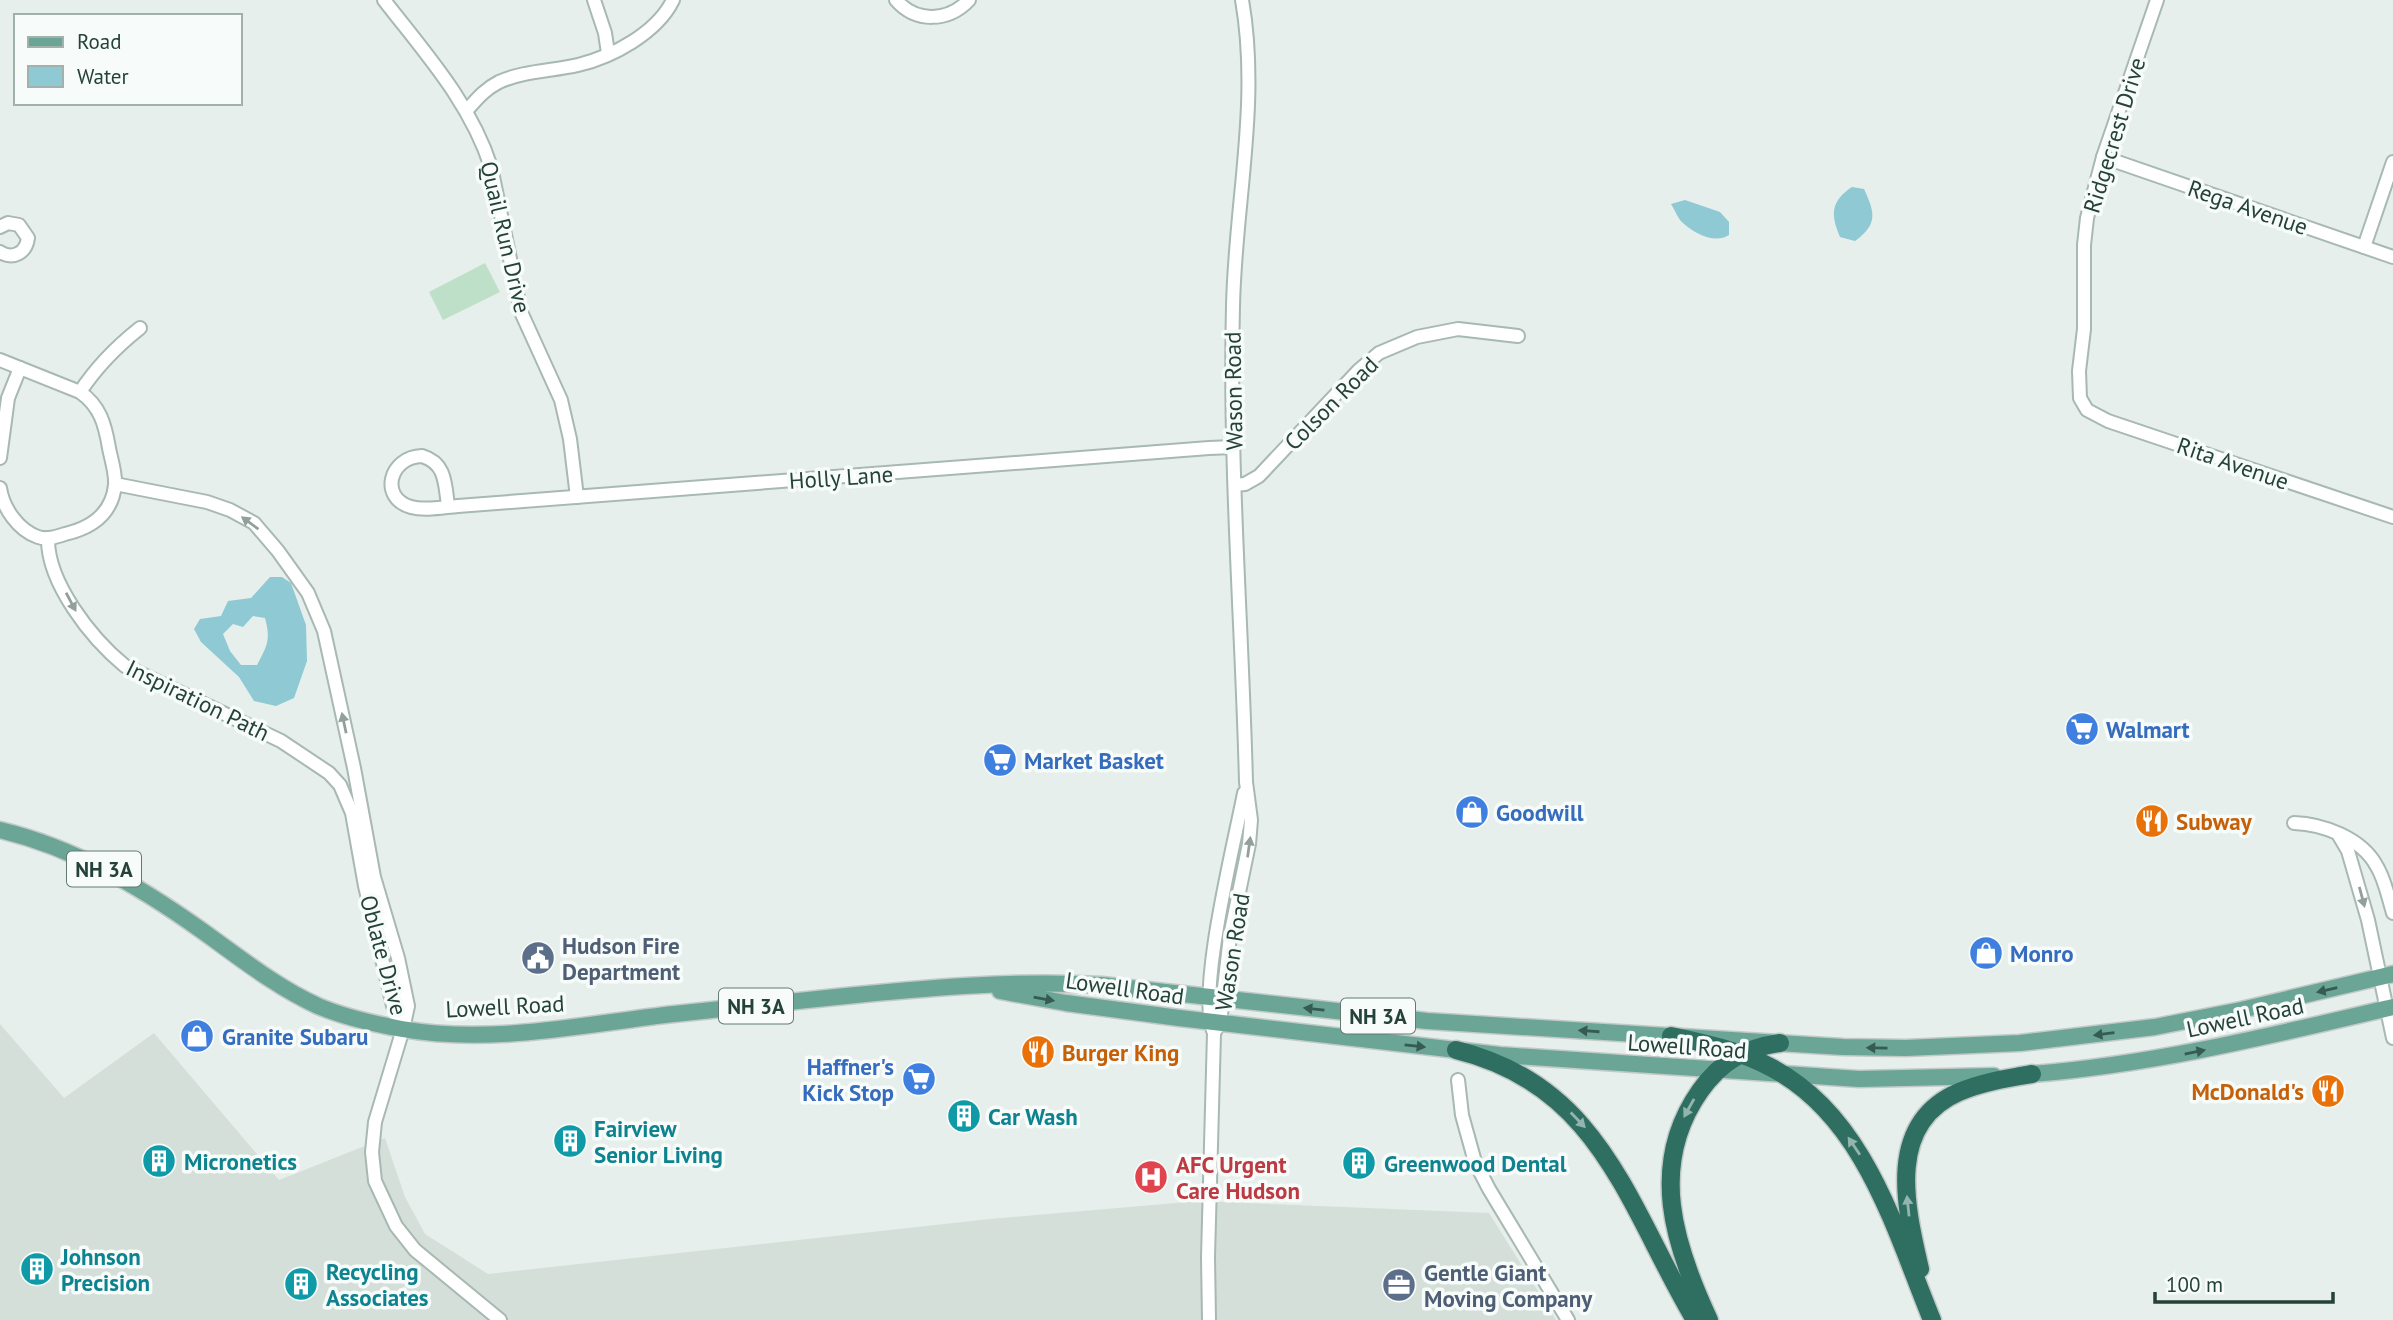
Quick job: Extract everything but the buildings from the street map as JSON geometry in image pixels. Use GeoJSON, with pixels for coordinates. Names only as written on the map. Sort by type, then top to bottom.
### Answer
{"type":"FeatureCollection","features":[{"type":"Feature","properties":{"kind":"highway"},"geometry":{"type":"LineString","coordinates":[[1671,1036],[1739,1054],[1785,1075],[1828,1113],[1861,1158],[1880,1194],[1933,1320]]}},
{"type":"Feature","properties":{"kind":"highway"},"geometry":{"type":"LineString","coordinates":[[1709,1320],[1678,1242],[1672,1210],[1674,1144],[1681,1123],[1697,1095],[1716,1071],[1739,1054],[1758,1046],[1780,1043]]}},
{"type":"Feature","properties":{"kind":"highway"},"geometry":{"type":"LineString","coordinates":[[1456,1051],[1494,1062],[1523,1076],[1552,1096],[1581,1123],[1604,1152],[1695,1320]]}},
{"type":"Feature","properties":{"kind":"highway"},"geometry":{"type":"LineString","coordinates":[[1933,1320],[1913,1241],[1908,1209],[1906,1169],[1912,1140],[1931,1112],[1952,1096],[1985,1084],[2032,1074]]}},
{"type":"Feature","properties":{"kind":"main road","name":"Lowell Road"},"geometry":{"type":"LineString","coordinates":[[0,830],[85,858],[127,881],[265,976],[320,1007],[403,1029],[454,1034],[516,1032],[908,989],[1076,984],[1401,1018],[1780,1043],[1906,1048],[1977,1046],[2066,1039],[2198,1019],[2387,976]]}},
{"type":"Feature","properties":{"kind":"main road","name":"Lowell Road"},"geometry":{"type":"LineString","coordinates":[[977,986],[1214,1026],[1456,1051],[1716,1071],[1901,1079],[2032,1074],[2119,1065],[2177,1055],[2390,1008]]}},
{"type":"Feature","properties":{"kind":"street","name":"Quail Run Drive"},"geometry":{"type":"LineString","coordinates":[[384,0],[467,110],[477,128],[491,167],[521,312],[561,400],[570,439],[577,497]]}},
{"type":"Feature","properties":{"kind":"street"},"geometry":{"type":"LineString","coordinates":[[594,0],[605,33],[608,53]]}},
{"type":"Feature","properties":{"kind":"street"},"geometry":{"type":"LineString","coordinates":[[467,110],[482,92],[512,77],[579,65],[608,53],[640,35],[660,19],[673,0]]}},
{"type":"Feature","properties":{"kind":"street"},"geometry":{"type":"LineString","coordinates":[[896,0],[910,12],[933,18],[956,11],[969,0]]}},
{"type":"Feature","properties":{"kind":"street","name":"Wason Road"},"geometry":{"type":"LineString","coordinates":[[1209,1320],[1214,1026],[1217,998],[1250,844],[1251,820],[1246,782],[1232,358],[1236,247],[1249,95],[1242,0]]}},
{"type":"Feature","properties":{"kind":"street","name":"Ridgecrest Drive"},"geometry":{"type":"LineString","coordinates":[[2080,398],[2079,371],[2084,329],[2084,245],[2093,191],[2157,0]]}},
{"type":"Feature","properties":{"kind":"street","name":"Rega Avenue"},"geometry":{"type":"LineString","coordinates":[[2103,157],[2393,257]]}},
{"type":"Feature","properties":{"kind":"street"},"geometry":{"type":"LineString","coordinates":[[2364,247],[2393,162]]}},
{"type":"Feature","properties":{"kind":"street"},"geometry":{"type":"LineString","coordinates":[[0,227],[8,223],[19,225],[28,238],[25,248],[17,255],[6,256],[0,253]]}},
{"type":"Feature","properties":{"kind":"street"},"geometry":{"type":"LineString","coordinates":[[80,392],[93,371],[111,351],[139,328]]}},
{"type":"Feature","properties":{"kind":"street","name":"Colson Road"},"geometry":{"type":"LineString","coordinates":[[1235,485],[1245,484],[1259,476],[1359,370],[1379,353],[1431,333],[1458,328],[1518,336]]}},
{"type":"Feature","properties":{"kind":"street"},"geometry":{"type":"LineString","coordinates":[[0,360],[80,392],[91,400],[99,411],[106,431],[115,484],[107,510],[92,525],[48,538],[38,537],[26,530],[11,516],[0,488]]}},
{"type":"Feature","properties":{"kind":"street"},"geometry":{"type":"LineString","coordinates":[[0,458],[8,398],[20,368]]}},
{"type":"Feature","properties":{"kind":"street","name":"Rita Avenue"},"geometry":{"type":"LineString","coordinates":[[2080,398],[2087,410],[2108,421],[2393,517]]}},
{"type":"Feature","properties":{"kind":"street","name":"Holly Lane"},"geometry":{"type":"LineString","coordinates":[[448,506],[443,472],[438,464],[422,456],[404,459],[397,466],[392,483],[393,491],[403,504],[419,508],[448,506],[577,497],[1234,447]]}},
{"type":"Feature","properties":{"kind":"street","name":"Oblate Drive"},"geometry":{"type":"LineString","coordinates":[[115,484],[207,502],[254,523],[308,593],[324,631],[354,768],[374,877],[405,988],[408,1006],[403,1029]]}},
{"type":"Feature","properties":{"kind":"street","name":"Inspiration Path"},"geometry":{"type":"LineString","coordinates":[[48,538],[48,553],[52,565],[73,607],[89,632],[108,652],[125,666],[281,741],[329,773]]}},
{"type":"Feature","properties":{"kind":"street"},"geometry":{"type":"LineString","coordinates":[[329,773],[354,768]]}},
{"type":"Feature","properties":{"kind":"street","name":"Oblate Drive"},"geometry":{"type":"LineString","coordinates":[[329,773],[340,785],[352,813],[365,886],[393,1006],[403,1029]]}},
{"type":"Feature","properties":{"kind":"street"},"geometry":{"type":"LineString","coordinates":[[2294,823],[2321,826],[2338,834],[2375,862],[2393,913]]}},
{"type":"Feature","properties":{"kind":"street"},"geometry":{"type":"LineString","coordinates":[[2338,834],[2345,845],[2387,976],[2393,1038]]}},
{"type":"Feature","properties":{"kind":"street"},"geometry":{"type":"LineString","coordinates":[[403,1029],[375,1122],[372,1152],[379,1192],[396,1226],[415,1250],[500,1320]]}},
{"type":"Feature","properties":{"kind":"street"},"geometry":{"type":"LineString","coordinates":[[1458,1080],[1466,1135],[1480,1172],[1568,1320]]}},
{"type":"Feature","properties":{"kind":"shaded area"},"geometry":{"type":"Polygon","coordinates":[[[0,1024],[64,1098],[154,1033],[279,1180],[385,1138],[405,1197],[425,1234],[488,1274],[990,1219],[1199,1201],[1489,1213],[1556,1320],[0,1320],[0,1024]]]}},
{"type":"Feature","properties":{"kind":"green space"},"geometry":{"type":"Polygon","coordinates":[[[485,263],[500,292],[443,320],[429,292],[485,263]]]}},
{"type":"Feature","properties":{"kind":"water"},"geometry":{"type":"Polygon","coordinates":[[[1852,187],[1864,189],[1872,212],[1868,229],[1855,241],[1840,237],[1834,215],[1836,203],[1852,187]]]}},
{"type":"Feature","properties":{"kind":"water"},"geometry":{"type":"Polygon","coordinates":[[[1685,200],[1720,212],[1729,222],[1729,235],[1711,238],[1688,227],[1671,204],[1685,200]]]}},
{"type":"Feature","properties":{"kind":"water"},"geometry":{"type":"Polygon","coordinates":[[[270,577],[282,577],[291,583],[306,625],[307,661],[294,698],[276,706],[254,701],[239,677],[201,642],[194,629],[200,619],[221,616],[228,601],[251,598],[270,577]],[[253,616],[243,627],[233,624],[223,634],[230,651],[241,665],[257,665],[266,648],[268,632],[265,618],[253,616]]]}},
{"type":"Feature","properties":{"kind":"place","name":"Walmart"},"geometry":{"type":"Point","coordinates":[2082,729]}},
{"type":"Feature","properties":{"kind":"place","name":"Market Basket"},"geometry":{"type":"Point","coordinates":[1000,760]}},
{"type":"Feature","properties":{"kind":"place","name":"Goodwill"},"geometry":{"type":"Point","coordinates":[1472,812]}},
{"type":"Feature","properties":{"kind":"place","name":"Subway"},"geometry":{"type":"Point","coordinates":[2152,821]}},
{"type":"Feature","properties":{"kind":"place","name":"Monro"},"geometry":{"type":"Point","coordinates":[1986,953]}},
{"type":"Feature","properties":{"kind":"place","name":"Hudson Fire Department"},"geometry":{"type":"Point","coordinates":[538,958]}},
{"type":"Feature","properties":{"kind":"place","name":"Granite Subaru"},"geometry":{"type":"Point","coordinates":[197,1036]}},
{"type":"Feature","properties":{"kind":"place","name":"Burger King"},"geometry":{"type":"Point","coordinates":[1038,1052]}},
{"type":"Feature","properties":{"kind":"place","name":"Haffner's Kick Stop"},"geometry":{"type":"Point","coordinates":[919,1079]}},
{"type":"Feature","properties":{"kind":"place","name":"McDonald's"},"geometry":{"type":"Point","coordinates":[2328,1091]}},
{"type":"Feature","properties":{"kind":"place","name":"Car Wash"},"geometry":{"type":"Point","coordinates":[964,1116]}},
{"type":"Feature","properties":{"kind":"place","name":"Fairview Senior Living"},"geometry":{"type":"Point","coordinates":[570,1141]}},
{"type":"Feature","properties":{"kind":"place","name":"Micronetics"},"geometry":{"type":"Point","coordinates":[159,1161]}},
{"type":"Feature","properties":{"kind":"place","name":"Greenwood Dental"},"geometry":{"type":"Point","coordinates":[1359,1163]}},
{"type":"Feature","properties":{"kind":"place","name":"AFC Urgent Care Hudson"},"geometry":{"type":"Point","coordinates":[1151,1177]}},
{"type":"Feature","properties":{"kind":"place","name":"Johnson Precision"},"geometry":{"type":"Point","coordinates":[37,1269]}},
{"type":"Feature","properties":{"kind":"place","name":"Recycling Associates"},"geometry":{"type":"Point","coordinates":[301,1284]}},
{"type":"Feature","properties":{"kind":"place","name":"Gentle Giant Moving Company"},"geometry":{"type":"Point","coordinates":[1399,1285]}}]}
